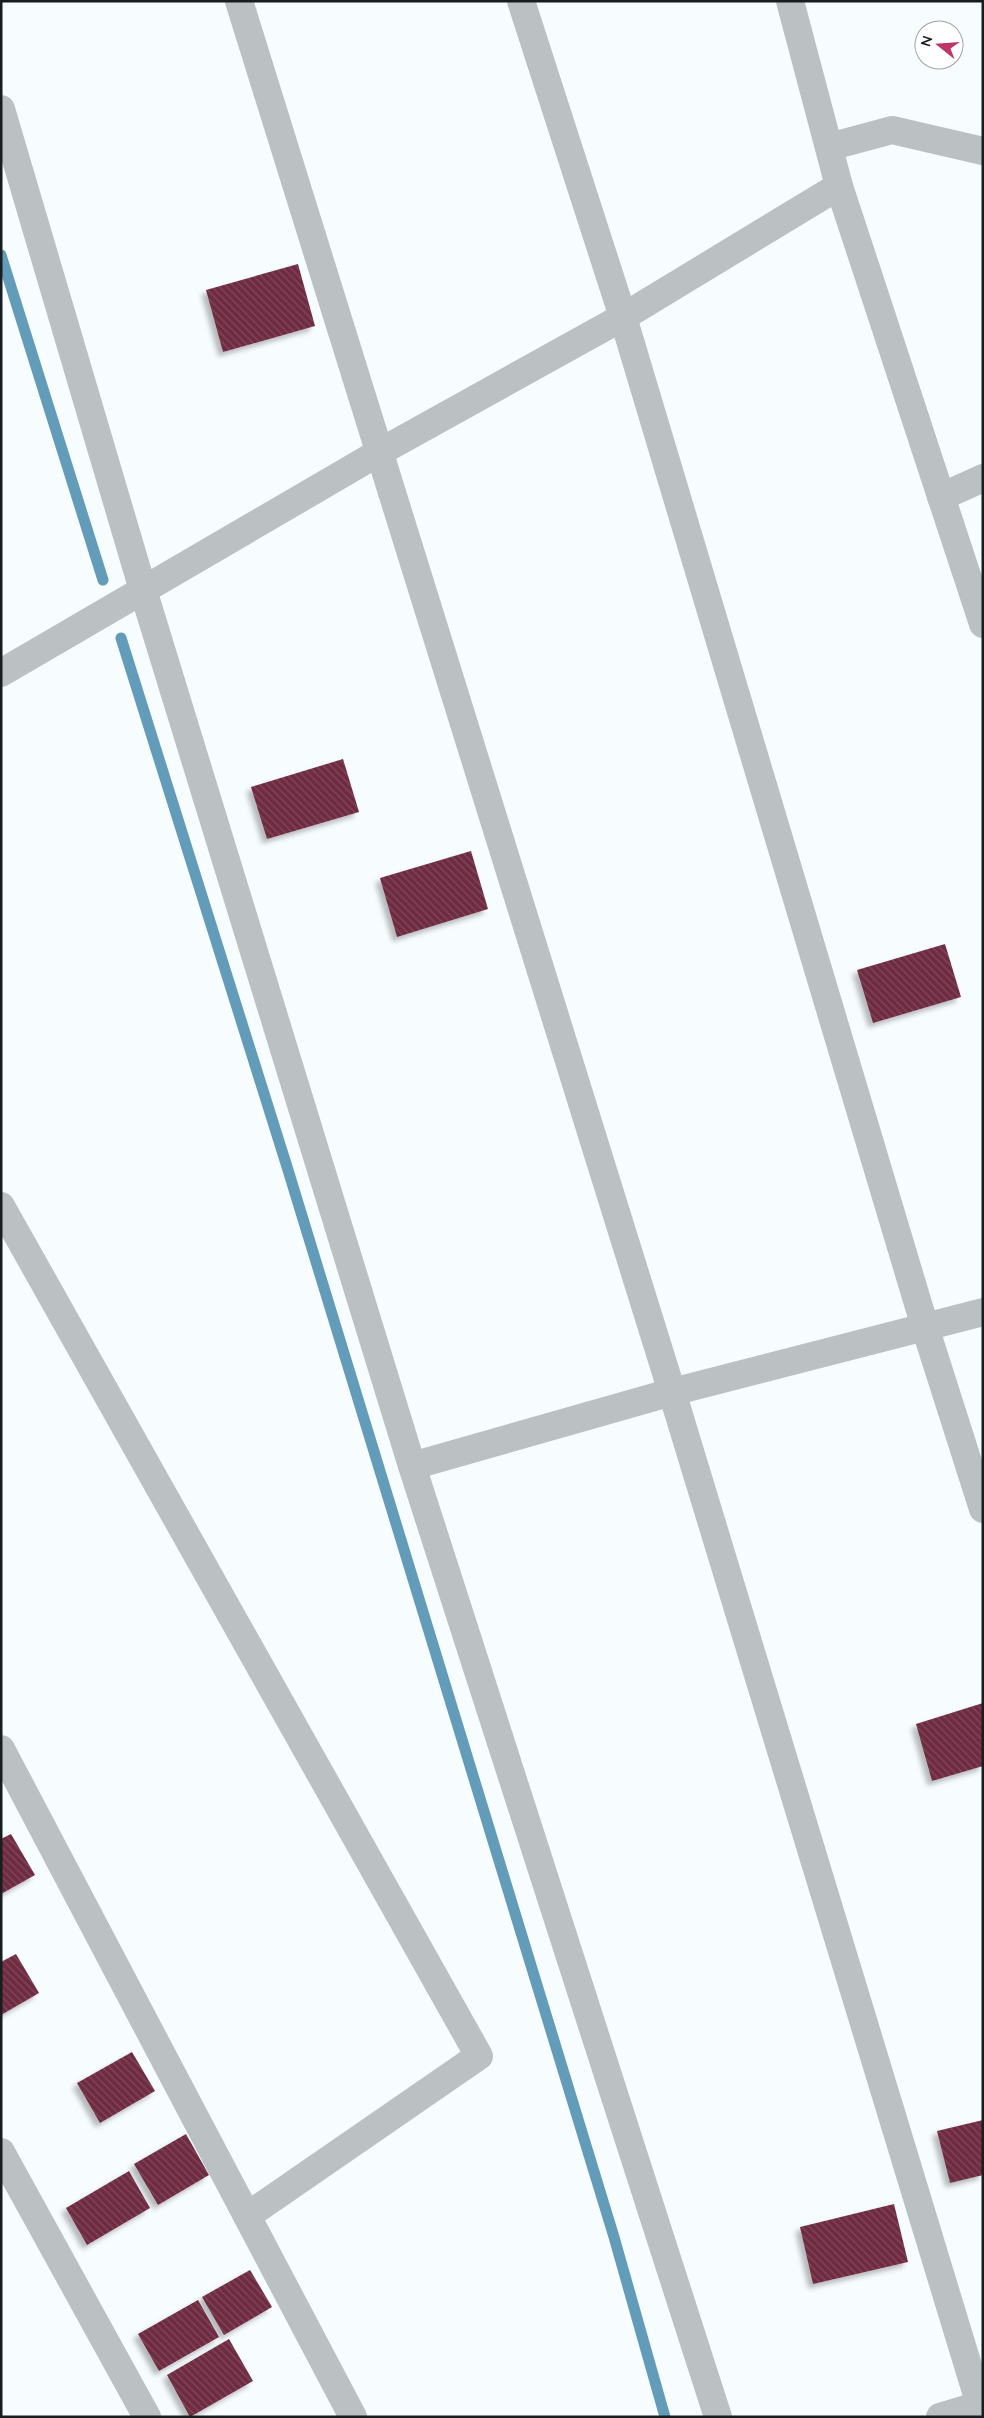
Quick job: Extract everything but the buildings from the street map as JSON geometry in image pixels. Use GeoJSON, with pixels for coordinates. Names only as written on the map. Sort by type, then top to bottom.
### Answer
{"type":"FeatureCollection","features":[{"type":"Feature","properties":{"kind":"street"},"geometry":{"type":"LineString","coordinates":[[239,1],[378,453],[672,1392],[982,2404],[940,2417]]}},
{"type":"Feature","properties":{"kind":"street"},"geometry":{"type":"LineString","coordinates":[[521,1],[623,317],[925,1327],[983,1509]]}},
{"type":"Feature","properties":{"kind":"street"},"geometry":{"type":"LineString","coordinates":[[790,1],[839,186],[983,624]]}},
{"type":"Feature","properties":{"kind":"street"},"geometry":{"type":"LineString","coordinates":[[1,109],[143,590],[412,1466],[718,2417]]}},
{"type":"Feature","properties":{"kind":"street"},"geometry":{"type":"LineString","coordinates":[[829,147],[892,130],[983,151]]}},
{"type":"Feature","properties":{"kind":"street"},"geometry":{"type":"LineString","coordinates":[[1,674],[378,453],[623,317],[839,186]]}},
{"type":"Feature","properties":{"kind":"street"},"geometry":{"type":"LineString","coordinates":[[941,497],[983,478]]}},
{"type":"Feature","properties":{"kind":"street"},"geometry":{"type":"LineString","coordinates":[[1,1206],[479,2056],[247,2216]]}},
{"type":"Feature","properties":{"kind":"street"},"geometry":{"type":"LineString","coordinates":[[412,1466],[672,1392],[983,1312]]}},
{"type":"Feature","properties":{"kind":"street"},"geometry":{"type":"LineString","coordinates":[[1,1749],[354,2417]]}},
{"type":"Feature","properties":{"kind":"street"},"geometry":{"type":"LineString","coordinates":[[1,2152],[147,2417]]}},
{"type":"Feature","properties":{"kind":"waterway"},"geometry":{"type":"LineString","coordinates":[[1,255],[103,580]]}},
{"type":"Feature","properties":{"kind":"waterway"},"geometry":{"type":"LineString","coordinates":[[121,638],[288,1170],[614,2237],[665,2417]]}}]}
